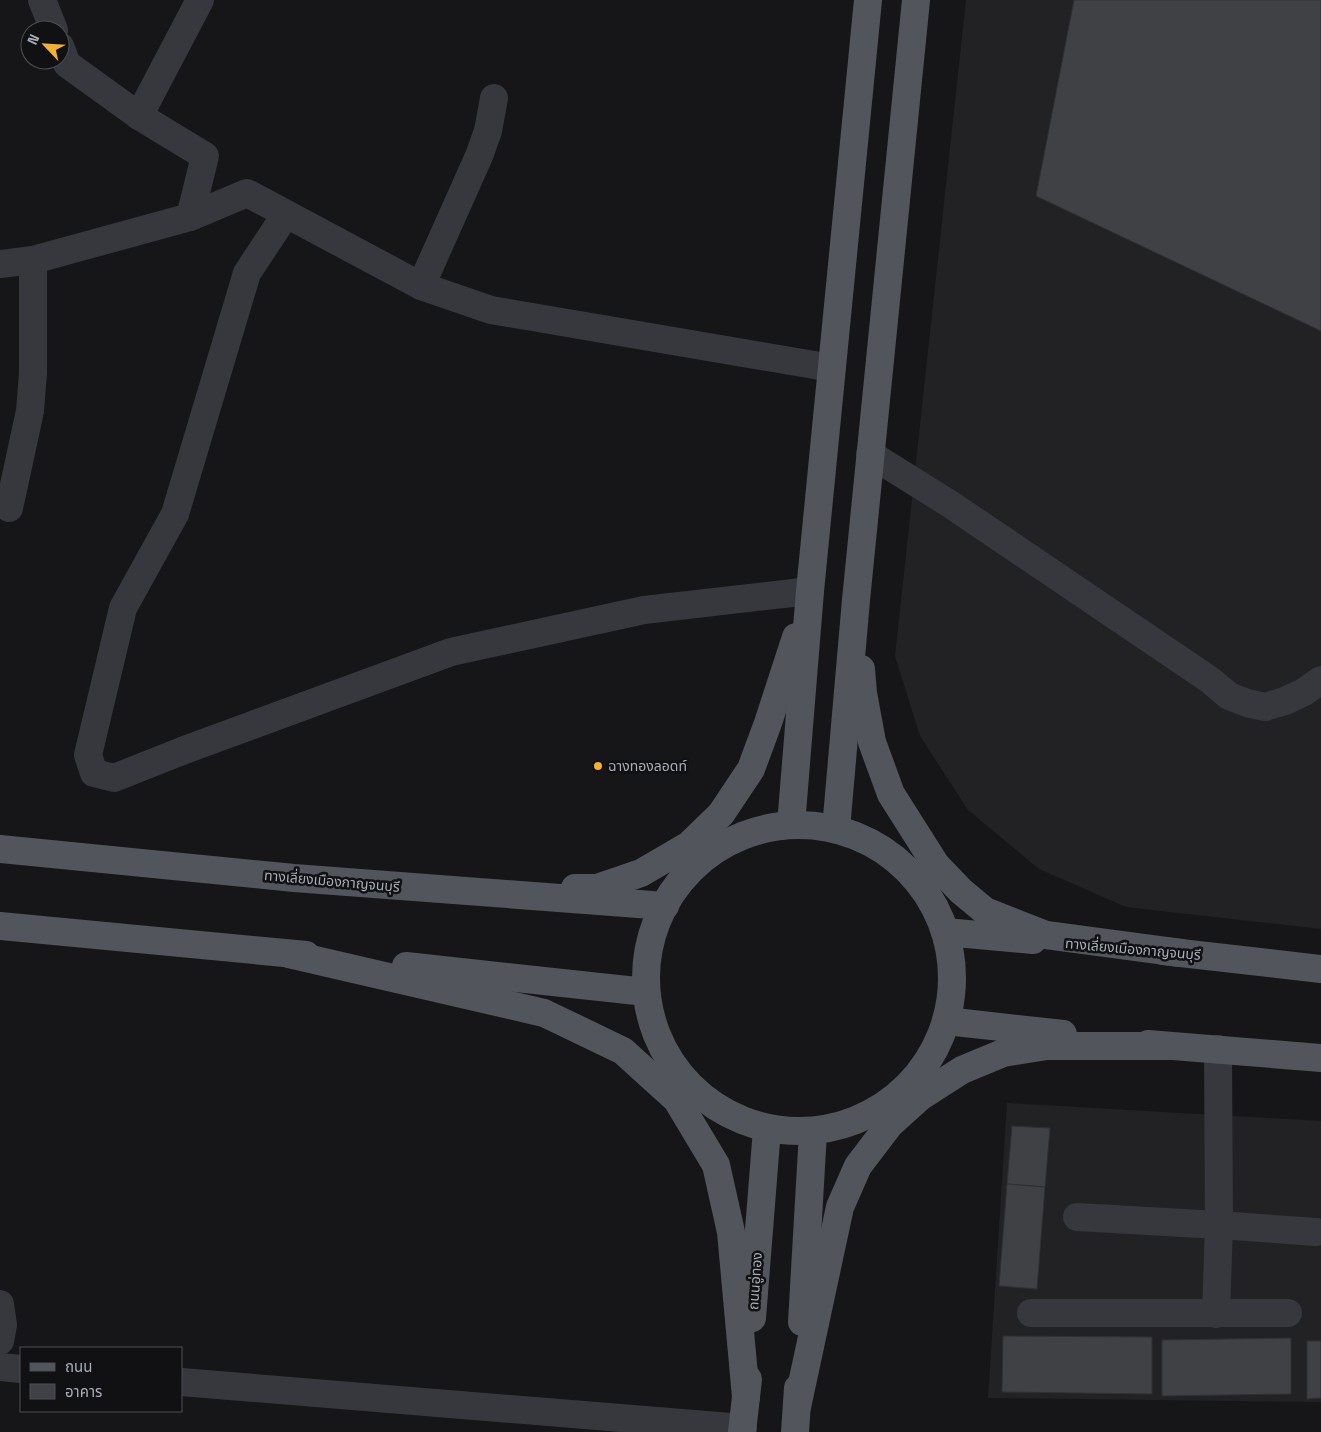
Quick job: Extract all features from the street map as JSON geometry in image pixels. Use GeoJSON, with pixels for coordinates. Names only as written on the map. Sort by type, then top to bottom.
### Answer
{"type":"FeatureCollection","features":[{"type":"Feature","properties":{"kind":"main road"},"geometry":{"type":"LineString","coordinates":[[791,825],[810,591],[868,0]]}},
{"type":"Feature","properties":{"kind":"main road"},"geometry":{"type":"LineString","coordinates":[[836,829],[870,454],[916,0]]}},
{"type":"Feature","properties":{"kind":"main road"},"geometry":{"type":"LineString","coordinates":[[474,892],[597,888],[641,873],[688,845],[721,814],[751,769],[768,723],[810,591]]}},
{"type":"Feature","properties":{"kind":"main road"},"geometry":{"type":"LineString","coordinates":[[856,600],[863,693],[872,742],[891,794],[936,865],[961,891],[985,911],[1046,935],[1181,953]]}},
{"type":"Feature","properties":{"kind":"main road"},"geometry":{"type":"LineString","coordinates":[[791,825],[836,829],[884,850],[922,886],[945,932],[952,976],[946,1021],[932,1055],[910,1084],[882,1108],[849,1124],[813,1132],[767,1129],[722,1112],[684,1081],[658,1039],[646,992],[647,956],[654,928],[673,891],[696,865],[724,844],[756,831],[791,825]]}},
{"type":"Feature","properties":{"kind":"main road","name":"ทางเลี่ยงเมืองกาญจนบุรี"},"geometry":{"type":"LineString","coordinates":[[0,849],[285,877],[665,906]]}},
{"type":"Feature","properties":{"kind":"main road"},"geometry":{"type":"LineString","coordinates":[[0,926],[289,954],[646,992]]}},
{"type":"Feature","properties":{"kind":"main road","name":"ทางเลี่ยงเมืองกาญจนบุรี"},"geometry":{"type":"LineString","coordinates":[[945,932],[1181,953],[1321,969]]}},
{"type":"Feature","properties":{"kind":"main road"},"geometry":{"type":"LineString","coordinates":[[289,954],[544,1013],[623,1051],[677,1100],[716,1165],[732,1232],[746,1397]]}},
{"type":"Feature","properties":{"kind":"main road"},"geometry":{"type":"LineString","coordinates":[[946,1021],[1166,1046],[1321,1058]]}},
{"type":"Feature","properties":{"kind":"main road"},"geometry":{"type":"LineString","coordinates":[[796,1419],[840,1207],[858,1166],[890,1124],[920,1097],[962,1070],[1003,1052],[1047,1046],[1166,1046]]}},
{"type":"Feature","properties":{"kind":"main road","name":"ถนนอู่ทอง"},"geometry":{"type":"LineString","coordinates":[[742,1430],[767,1129]]}},
{"type":"Feature","properties":{"kind":"main road"},"geometry":{"type":"LineString","coordinates":[[796,1419],[813,1132]]}},
{"type":"Feature","properties":{"kind":"street"},"geometry":{"type":"LineString","coordinates":[[42,0],[50,20]]}},
{"type":"Feature","properties":{"kind":"street"},"geometry":{"type":"LineString","coordinates":[[139,116],[200,0]]}},
{"type":"Feature","properties":{"kind":"street"},"geometry":{"type":"LineString","coordinates":[[70,66],[139,116],[205,156],[190,217]]}},
{"type":"Feature","properties":{"kind":"street"},"geometry":{"type":"LineString","coordinates":[[421,286],[479,156],[488,131],[494,98]]}},
{"type":"Feature","properties":{"kind":"street"},"geometry":{"type":"LineString","coordinates":[[0,264],[33,260],[190,217],[247,193],[421,286],[491,310],[832,368]]}},
{"type":"Feature","properties":{"kind":"street"},"geometry":{"type":"LineString","coordinates":[[286,214],[247,274],[175,514],[123,608],[88,755],[94,773],[114,778],[451,652],[644,610],[810,591]]}},
{"type":"Feature","properties":{"kind":"street"},"geometry":{"type":"LineString","coordinates":[[9,508],[30,412],[33,373],[33,260]]}},
{"type":"Feature","properties":{"kind":"street"},"geometry":{"type":"LineString","coordinates":[[870,454],[950,504],[1210,680],[1229,696],[1247,703],[1266,707],[1304,692],[1321,680]]}},
{"type":"Feature","properties":{"kind":"street"},"geometry":{"type":"LineString","coordinates":[[1216,1314],[1219,1225],[1218,1049]]}},
{"type":"Feature","properties":{"kind":"street"},"geometry":{"type":"LineString","coordinates":[[1077,1217],[1316,1232]]}},
{"type":"Feature","properties":{"kind":"street"},"geometry":{"type":"LineString","coordinates":[[0,1304],[3,1326],[0,1341]]}},
{"type":"Feature","properties":{"kind":"street"},"geometry":{"type":"LineString","coordinates":[[1031,1313],[1288,1313]]}},
{"type":"Feature","properties":{"kind":"street"},"geometry":{"type":"LineString","coordinates":[[0,1367],[20,1368]]}},
{"type":"Feature","properties":{"kind":"street"},"geometry":{"type":"LineString","coordinates":[[182,1382],[742,1430]]}},
{"type":"Feature","properties":{"kind":"shaded area"},"geometry":{"type":"Polygon","coordinates":[[[966,0],[1321,0],[1321,929],[1126,907],[1039,869],[968,810],[920,736],[895,656],[966,0]]]}},
{"type":"Feature","properties":{"kind":"shaded area"},"geometry":{"type":"Polygon","coordinates":[[[1007,1103],[1321,1121],[1321,1402],[988,1398],[1007,1103]]]}},
{"type":"Feature","properties":{"kind":"building"},"geometry":{"type":"Polygon","coordinates":[[[1074,0],[1321,0],[1321,331],[1036,196],[1074,0]]]}},
{"type":"Feature","properties":{"kind":"building"},"geometry":{"type":"Polygon","coordinates":[[[1012,1126],[1050,1128],[1045,1187],[1007,1184],[1012,1126]]]}},
{"type":"Feature","properties":{"kind":"building"},"geometry":{"type":"Polygon","coordinates":[[[1007,1184],[1045,1187],[1037,1289],[999,1286],[1007,1184]]]}},
{"type":"Feature","properties":{"kind":"building"},"geometry":{"type":"Polygon","coordinates":[[[1003,1336],[1152,1337],[1152,1394],[1002,1392],[1003,1336]]]}},
{"type":"Feature","properties":{"kind":"building"},"geometry":{"type":"Polygon","coordinates":[[[1291,1338],[1291,1394],[1162,1396],[1162,1340],[1291,1338]]]}},
{"type":"Feature","properties":{"kind":"building"},"geometry":{"type":"Polygon","coordinates":[[[1307,1341],[1321,1341],[1321,1398],[1307,1399],[1307,1341]]]}},
{"type":"Feature","properties":{"kind":"place","name":"ฉางทองลอดท์"},"geometry":{"type":"Point","coordinates":[598,766]}}]}
